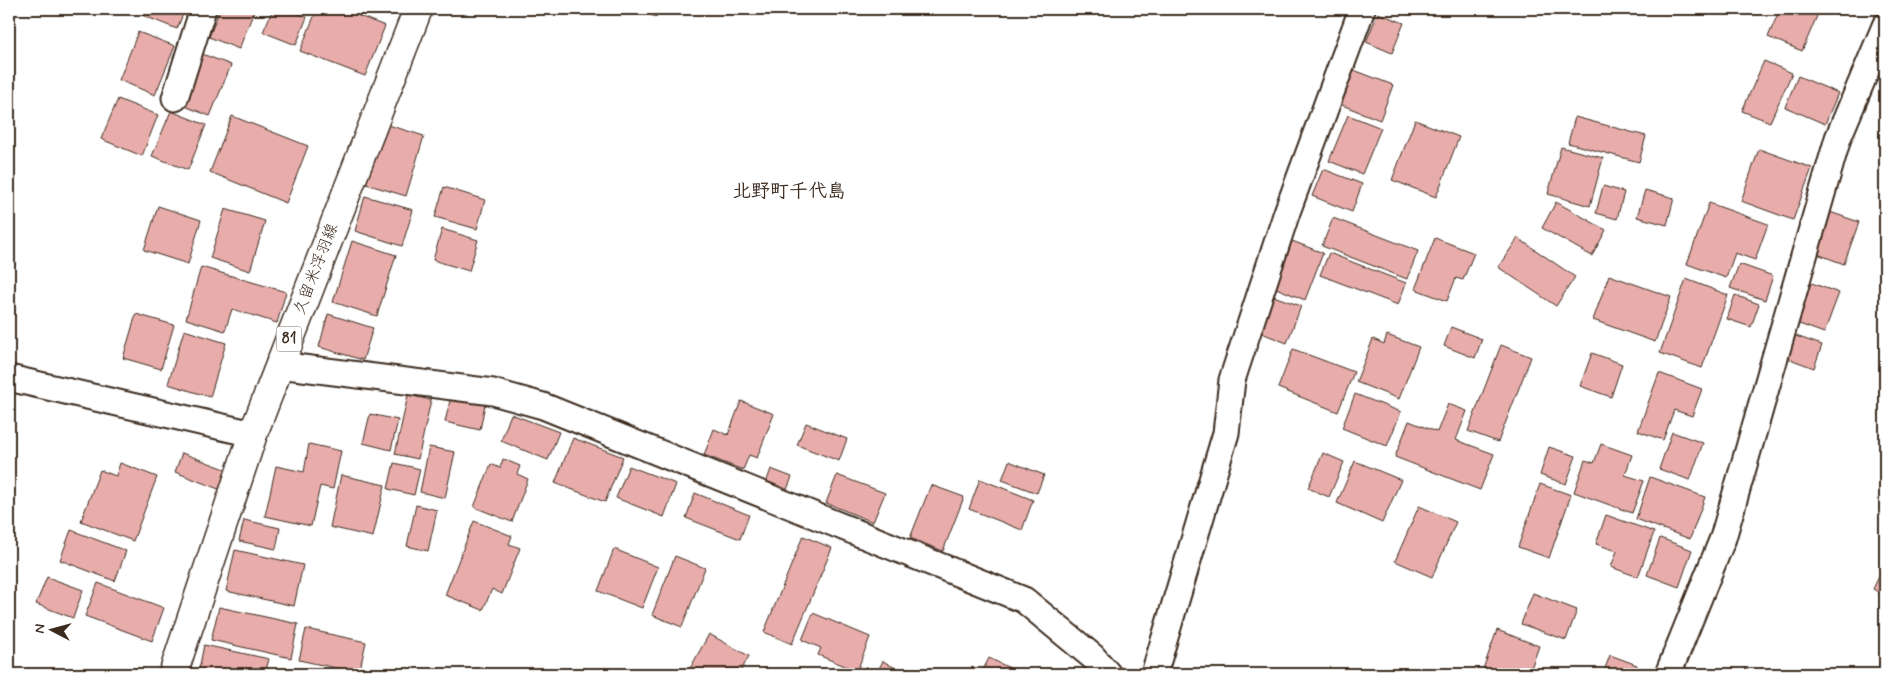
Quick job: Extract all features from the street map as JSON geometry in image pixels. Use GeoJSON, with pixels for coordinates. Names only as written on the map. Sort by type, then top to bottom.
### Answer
{"type":"FeatureCollection","features":[{"type":"Feature","properties":{"kind":"main road","name":"久留米浮羽線"},"geometry":{"type":"LineString","coordinates":[[173,674],[278,365],[418,9]]}},
{"type":"Feature","properties":{"kind":"street"},"geometry":{"type":"LineString","coordinates":[[175,98],[203,9]]}},
{"type":"Feature","properties":{"kind":"street"},"geometry":{"type":"LineString","coordinates":[[1154,674],[1226,433],[1232,380],[1287,212],[1362,9]]}},
{"type":"Feature","properties":{"kind":"street"},"geometry":{"type":"LineString","coordinates":[[1668,674],[1723,538],[1838,138],[1885,26]]}},
{"type":"Feature","properties":{"kind":"street"},"geometry":{"type":"LineString","coordinates":[[278,365],[493,392],[542,406],[1024,600],[1093,657],[1108,674]]}},
{"type":"Feature","properties":{"kind":"street"},"geometry":{"type":"LineString","coordinates":[[9,378],[253,434]]}},
{"type":"Feature","properties":{"kind":"building"},"geometry":{"type":"Polygon","coordinates":[[[144,9],[185,9],[177,29],[142,15],[144,9]]]}},
{"type":"Feature","properties":{"kind":"building"},"geometry":{"type":"Polygon","coordinates":[[[220,9],[255,9],[239,49],[209,37],[220,9]]]}},
{"type":"Feature","properties":{"kind":"building"},"geometry":{"type":"Polygon","coordinates":[[[273,9],[286,9],[307,17],[296,45],[263,32],[273,9]]]}},
{"type":"Feature","properties":{"kind":"building"},"geometry":{"type":"Polygon","coordinates":[[[317,9],[341,9],[385,26],[365,76],[300,51],[317,9]]]}},
{"type":"Feature","properties":{"kind":"building"},"geometry":{"type":"Polygon","coordinates":[[[635,9],[659,9],[656,17],[635,9]]]}},
{"type":"Feature","properties":{"kind":"building"},"geometry":{"type":"Polygon","coordinates":[[[1780,9],[1820,9],[1802,51],[1768,37],[1780,9]]]}},
{"type":"Feature","properties":{"kind":"building"},"geometry":{"type":"Polygon","coordinates":[[[1378,13],[1404,23],[1392,53],[1366,42],[1378,13]]]}},
{"type":"Feature","properties":{"kind":"building"},"geometry":{"type":"Polygon","coordinates":[[[138,32],[175,46],[155,95],[119,80],[138,32]]]}},
{"type":"Feature","properties":{"kind":"building"},"geometry":{"type":"Polygon","coordinates":[[[197,52],[231,65],[210,116],[177,103],[197,52]]]}},
{"type":"Feature","properties":{"kind":"building"},"geometry":{"type":"Polygon","coordinates":[[[1764,61],[1792,73],[1770,122],[1742,111],[1764,61]]]}},
{"type":"Feature","properties":{"kind":"building"},"geometry":{"type":"Polygon","coordinates":[[[1351,69],[1393,85],[1380,120],[1337,103],[1351,69]]]}},
{"type":"Feature","properties":{"kind":"building"},"geometry":{"type":"Polygon","coordinates":[[[1798,76],[1838,93],[1825,124],[1785,107],[1798,76]]]}},
{"type":"Feature","properties":{"kind":"building"},"geometry":{"type":"Polygon","coordinates":[[[118,99],[158,115],[142,156],[101,139],[118,99]]]}},
{"type":"Feature","properties":{"kind":"building"},"geometry":{"type":"Polygon","coordinates":[[[171,111],[206,125],[188,170],[152,156],[171,111]]]}},
{"type":"Feature","properties":{"kind":"building"},"geometry":{"type":"Polygon","coordinates":[[[1348,115],[1381,128],[1362,174],[1329,161],[1348,115]]]}},
{"type":"Feature","properties":{"kind":"building"},"geometry":{"type":"Polygon","coordinates":[[[232,116],[308,146],[286,203],[210,172],[232,116]]]}},
{"type":"Feature","properties":{"kind":"building"},"geometry":{"type":"Polygon","coordinates":[[[1575,117],[1646,136],[1639,162],[1568,143],[1575,117]]]}},
{"type":"Feature","properties":{"kind":"building"},"geometry":{"type":"Polygon","coordinates":[[[1415,120],[1459,137],[1436,197],[1392,180],[1415,120]]]}},
{"type":"Feature","properties":{"kind":"building"},"geometry":{"type":"Polygon","coordinates":[[[385,124],[424,136],[406,196],[366,184],[385,124]]]}},
{"type":"Feature","properties":{"kind":"building"},"geometry":{"type":"Polygon","coordinates":[[[1561,147],[1603,158],[1590,206],[1548,194],[1561,147]]]}},
{"type":"Feature","properties":{"kind":"building"},"geometry":{"type":"Polygon","coordinates":[[[1759,149],[1812,168],[1793,220],[1741,201],[1759,149]]]}},
{"type":"Feature","properties":{"kind":"building"},"geometry":{"type":"Polygon","coordinates":[[[1323,169],[1362,184],[1352,212],[1312,196],[1323,169]]]}},
{"type":"Feature","properties":{"kind":"building"},"geometry":{"type":"Polygon","coordinates":[[[1603,186],[1624,192],[1617,219],[1596,213],[1603,186]]]}},
{"type":"Feature","properties":{"kind":"building"},"geometry":{"type":"Polygon","coordinates":[[[444,187],[485,200],[477,229],[435,217],[444,187]]]}},
{"type":"Feature","properties":{"kind":"building"},"geometry":{"type":"Polygon","coordinates":[[[1645,190],[1674,198],[1667,225],[1637,217],[1645,190]]]}},
{"type":"Feature","properties":{"kind":"building"},"geometry":{"type":"Polygon","coordinates":[[[365,196],[413,210],[402,246],[355,231],[365,196]]]}},
{"type":"Feature","properties":{"kind":"building"},"geometry":{"type":"Polygon","coordinates":[[[1556,202],[1606,230],[1592,256],[1542,228],[1556,202]]]}},
{"type":"Feature","properties":{"kind":"building"},"geometry":{"type":"Polygon","coordinates":[[[1709,203],[1768,224],[1755,260],[1735,253],[1726,278],[1687,264],[1709,203]]]}},
{"type":"Feature","properties":{"kind":"building"},"geometry":{"type":"Polygon","coordinates":[[[158,206],[201,220],[188,264],[144,250],[158,206]]]}},
{"type":"Feature","properties":{"kind":"building"},"geometry":{"type":"Polygon","coordinates":[[[225,209],[265,221],[250,271],[210,258],[225,209]]]}},
{"type":"Feature","properties":{"kind":"building"},"geometry":{"type":"Polygon","coordinates":[[[1827,211],[1859,222],[1844,264],[1812,252],[1827,211]]]}},
{"type":"Feature","properties":{"kind":"building"},"geometry":{"type":"Polygon","coordinates":[[[1333,218],[1418,251],[1407,279],[1322,246],[1333,218]]]}},
{"type":"Feature","properties":{"kind":"building"},"geometry":{"type":"Polygon","coordinates":[[[442,229],[478,240],[469,271],[433,260],[442,229]]]}},
{"type":"Feature","properties":{"kind":"building"},"geometry":{"type":"Polygon","coordinates":[[[1435,238],[1474,253],[1463,280],[1456,278],[1447,301],[1415,289],[1435,238]]]}},
{"type":"Feature","properties":{"kind":"building"},"geometry":{"type":"Polygon","coordinates":[[[1518,238],[1575,277],[1556,306],[1498,267],[1518,238]]]}},
{"type":"Feature","properties":{"kind":"building"},"geometry":{"type":"Polygon","coordinates":[[[1287,239],[1323,253],[1305,300],[1269,285],[1287,239]]]}},
{"type":"Feature","properties":{"kind":"building"},"geometry":{"type":"Polygon","coordinates":[[[352,241],[396,255],[377,316],[333,302],[352,241]]]}},
{"type":"Feature","properties":{"kind":"building"},"geometry":{"type":"Polygon","coordinates":[[[1329,253],[1406,283],[1398,305],[1320,275],[1329,253]]]}},
{"type":"Feature","properties":{"kind":"building"},"geometry":{"type":"Polygon","coordinates":[[[9,262],[15,264],[11,278],[9,277],[9,262]]]}},
{"type":"Feature","properties":{"kind":"building"},"geometry":{"type":"Polygon","coordinates":[[[1739,264],[1773,276],[1765,300],[1730,288],[1739,264]]]}},
{"type":"Feature","properties":{"kind":"building"},"geometry":{"type":"Polygon","coordinates":[[[201,267],[286,292],[277,323],[232,309],[225,331],[186,319],[201,267]]]}},
{"type":"Feature","properties":{"kind":"building"},"geometry":{"type":"Polygon","coordinates":[[[1609,275],[1671,297],[1655,342],[1593,320],[1609,275]]]}},
{"type":"Feature","properties":{"kind":"building"},"geometry":{"type":"Polygon","coordinates":[[[1686,279],[1728,295],[1702,368],[1660,353],[1686,279]]]}},
{"type":"Feature","properties":{"kind":"building"},"geometry":{"type":"Polygon","coordinates":[[[1806,281],[1839,293],[1824,333],[1791,321],[1806,281]]]}},
{"type":"Feature","properties":{"kind":"building"},"geometry":{"type":"Polygon","coordinates":[[[9,289],[13,290],[9,304],[9,289]]]}},
{"type":"Feature","properties":{"kind":"building"},"geometry":{"type":"Polygon","coordinates":[[[1268,294],[1301,306],[1287,343],[1254,330],[1268,294]]]}},
{"type":"Feature","properties":{"kind":"building"},"geometry":{"type":"Polygon","coordinates":[[[1735,295],[1759,304],[1751,327],[1727,319],[1735,295]]]}},
{"type":"Feature","properties":{"kind":"building"},"geometry":{"type":"Polygon","coordinates":[[[136,314],[174,325],[161,369],[123,358],[136,314]]]}},
{"type":"Feature","properties":{"kind":"building"},"geometry":{"type":"Polygon","coordinates":[[[328,314],[373,328],[363,360],[319,347],[328,314]]]}},
{"type":"Feature","properties":{"kind":"building"},"geometry":{"type":"Polygon","coordinates":[[[1451,327],[1482,339],[1475,358],[1444,346],[1451,327]]]}},
{"type":"Feature","properties":{"kind":"building"},"geometry":{"type":"Polygon","coordinates":[[[184,330],[226,343],[210,397],[168,384],[184,330]]]}},
{"type":"Feature","properties":{"kind":"building"},"geometry":{"type":"Polygon","coordinates":[[[1790,334],[1822,345],[1814,368],[1782,356],[1790,334]]]}},
{"type":"Feature","properties":{"kind":"building"},"geometry":{"type":"Polygon","coordinates":[[[1387,335],[1419,347],[1399,399],[1356,382],[1373,339],[1384,344],[1387,335]]]}},
{"type":"Feature","properties":{"kind":"building"},"geometry":{"type":"Polygon","coordinates":[[[1501,345],[1531,357],[1498,442],[1468,431],[1501,345]]]}},
{"type":"Feature","properties":{"kind":"building"},"geometry":{"type":"Polygon","coordinates":[[[1293,349],[1354,372],[1338,412],[1278,388],[1293,349]]]}},
{"type":"Feature","properties":{"kind":"building"},"geometry":{"type":"Polygon","coordinates":[[[1592,353],[1622,364],[1611,397],[1580,386],[1592,353]]]}},
{"type":"Feature","properties":{"kind":"building"},"geometry":{"type":"Polygon","coordinates":[[[1659,373],[1702,389],[1692,416],[1674,410],[1663,440],[1638,431],[1659,373]]]}},
{"type":"Feature","properties":{"kind":"building"},"geometry":{"type":"Polygon","coordinates":[[[1355,394],[1401,412],[1387,446],[1342,428],[1355,394]]]}},
{"type":"Feature","properties":{"kind":"building"},"geometry":{"type":"Polygon","coordinates":[[[408,395],[431,400],[418,459],[395,454],[408,395]]]}},
{"type":"Feature","properties":{"kind":"building"},"geometry":{"type":"Polygon","coordinates":[[[451,396],[485,404],[480,430],[445,422],[451,396]]]}},
{"type":"Feature","properties":{"kind":"building"},"geometry":{"type":"Polygon","coordinates":[[[741,401],[774,414],[757,458],[749,455],[743,470],[704,455],[714,429],[728,435],[741,401]]]}},
{"type":"Feature","properties":{"kind":"building"},"geometry":{"type":"Polygon","coordinates":[[[1448,404],[1467,411],[1456,440],[1494,454],[1480,490],[1395,457],[1409,421],[1437,432],[1448,404]]]}},
{"type":"Feature","properties":{"kind":"building"},"geometry":{"type":"Polygon","coordinates":[[[370,414],[398,420],[391,450],[363,443],[370,414]]]}},
{"type":"Feature","properties":{"kind":"building"},"geometry":{"type":"Polygon","coordinates":[[[511,414],[559,432],[548,460],[501,441],[511,414]]]}},
{"type":"Feature","properties":{"kind":"building"},"geometry":{"type":"Polygon","coordinates":[[[806,423],[847,439],[839,461],[797,445],[806,423]]]}},
{"type":"Feature","properties":{"kind":"building"},"geometry":{"type":"Polygon","coordinates":[[[1672,432],[1703,443],[1690,480],[1659,469],[1672,432]]]}},
{"type":"Feature","properties":{"kind":"building"},"geometry":{"type":"Polygon","coordinates":[[[573,438],[623,457],[605,502],[555,483],[573,438]]]}},
{"type":"Feature","properties":{"kind":"building"},"geometry":{"type":"Polygon","coordinates":[[[309,444],[341,451],[333,489],[320,486],[311,526],[265,516],[276,466],[304,472],[309,444]]]}},
{"type":"Feature","properties":{"kind":"building"},"geometry":{"type":"Polygon","coordinates":[[[1601,444],[1632,455],[1625,475],[1644,481],[1632,513],[1574,492],[1585,460],[1594,463],[1601,444]]]}},
{"type":"Feature","properties":{"kind":"building"},"geometry":{"type":"Polygon","coordinates":[[[429,447],[455,452],[445,498],[420,492],[429,447]]]}},
{"type":"Feature","properties":{"kind":"building"},"geometry":{"type":"Polygon","coordinates":[[[1549,447],[1576,456],[1566,484],[1540,475],[1549,447]]]}},
{"type":"Feature","properties":{"kind":"building"},"geometry":{"type":"Polygon","coordinates":[[[182,453],[228,470],[221,490],[175,472],[182,453]]]}},
{"type":"Feature","properties":{"kind":"building"},"geometry":{"type":"Polygon","coordinates":[[[1323,453],[1344,462],[1329,497],[1308,488],[1323,453]]]}},
{"type":"Feature","properties":{"kind":"building"},"geometry":{"type":"Polygon","coordinates":[[[503,459],[520,466],[517,474],[528,479],[512,522],[474,507],[491,464],[500,468],[503,459]]]}},
{"type":"Feature","properties":{"kind":"building"},"geometry":{"type":"Polygon","coordinates":[[[1009,461],[1044,475],[1037,493],[1002,480],[1009,461]]]}},
{"type":"Feature","properties":{"kind":"building"},"geometry":{"type":"Polygon","coordinates":[[[1355,461],[1401,480],[1382,523],[1337,503],[1355,461]]]}},
{"type":"Feature","properties":{"kind":"building"},"geometry":{"type":"Polygon","coordinates":[[[120,463],[157,477],[133,541],[81,521],[100,470],[116,476],[120,463]]]}},
{"type":"Feature","properties":{"kind":"building"},"geometry":{"type":"Polygon","coordinates":[[[394,463],[420,469],[414,495],[388,489],[394,463]]]}},
{"type":"Feature","properties":{"kind":"building"},"geometry":{"type":"Polygon","coordinates":[[[629,466],[676,484],[664,517],[616,498],[629,466]]]}},
{"type":"Feature","properties":{"kind":"building"},"geometry":{"type":"Polygon","coordinates":[[[771,469],[792,477],[784,497],[764,489],[771,469]]]}},
{"type":"Feature","properties":{"kind":"building"},"geometry":{"type":"Polygon","coordinates":[[[341,475],[385,485],[373,537],[330,527],[341,475]]]}},
{"type":"Feature","properties":{"kind":"building"},"geometry":{"type":"Polygon","coordinates":[[[837,475],[885,493],[873,522],[826,503],[837,475]]]}},
{"type":"Feature","properties":{"kind":"building"},"geometry":{"type":"Polygon","coordinates":[[[1650,477],[1705,497],[1690,539],[1636,519],[1650,477]]]}},
{"type":"Feature","properties":{"kind":"building"},"geometry":{"type":"Polygon","coordinates":[[[980,479],[1033,500],[1022,530],[969,509],[980,479]]]}},
{"type":"Feature","properties":{"kind":"building"},"geometry":{"type":"Polygon","coordinates":[[[1540,484],[1571,495],[1549,558],[1518,547],[1540,484]]]}},
{"type":"Feature","properties":{"kind":"building"},"geometry":{"type":"Polygon","coordinates":[[[931,485],[964,497],[943,551],[910,538],[931,485]]]}},
{"type":"Feature","properties":{"kind":"building"},"geometry":{"type":"Polygon","coordinates":[[[695,493],[749,515],[740,539],[686,518],[695,493]]]}},
{"type":"Feature","properties":{"kind":"building"},"geometry":{"type":"Polygon","coordinates":[[[416,505],[437,510],[428,551],[407,546],[416,505]]]}},
{"type":"Feature","properties":{"kind":"building"},"geometry":{"type":"Polygon","coordinates":[[[1419,506],[1456,522],[1432,577],[1395,561],[1419,506]]]}},
{"type":"Feature","properties":{"kind":"building"},"geometry":{"type":"Polygon","coordinates":[[[1606,515],[1654,532],[1638,577],[1611,567],[1617,551],[1596,544],[1606,515]]]}},
{"type":"Feature","properties":{"kind":"building"},"geometry":{"type":"Polygon","coordinates":[[[244,520],[280,528],[276,549],[239,541],[244,520]]]}},
{"type":"Feature","properties":{"kind":"building"},"geometry":{"type":"Polygon","coordinates":[[[474,521],[512,536],[509,544],[520,548],[502,594],[492,589],[483,610],[445,595],[474,521]]]}},
{"type":"Feature","properties":{"kind":"building"},"geometry":{"type":"Polygon","coordinates":[[[71,530],[126,551],[115,581],[60,560],[71,530]]]}},
{"type":"Feature","properties":{"kind":"building"},"geometry":{"type":"Polygon","coordinates":[[[803,536],[832,548],[792,644],[764,632],[803,536]]]}},
{"type":"Feature","properties":{"kind":"building"},"geometry":{"type":"Polygon","coordinates":[[[1660,538],[1692,550],[1679,587],[1647,575],[1660,538]]]}},
{"type":"Feature","properties":{"kind":"building"},"geometry":{"type":"Polygon","coordinates":[[[614,549],[658,567],[642,608],[598,591],[614,549]]]}},
{"type":"Feature","properties":{"kind":"building"},"geometry":{"type":"Polygon","coordinates":[[[235,550],[303,565],[294,606],[226,591],[235,550]]]}},
{"type":"Feature","properties":{"kind":"building"},"geometry":{"type":"Polygon","coordinates":[[[675,556],[705,568],[682,627],[652,615],[675,556]]]}},
{"type":"Feature","properties":{"kind":"building"},"geometry":{"type":"Polygon","coordinates":[[[1885,564],[1885,596],[1873,589],[1885,564]]]}},
{"type":"Feature","properties":{"kind":"building"},"geometry":{"type":"Polygon","coordinates":[[[47,577],[83,590],[73,618],[36,604],[47,577]]]}},
{"type":"Feature","properties":{"kind":"building"},"geometry":{"type":"Polygon","coordinates":[[[98,583],[164,608],[152,641],[85,616],[98,583]]]}},
{"type":"Feature","properties":{"kind":"building"},"geometry":{"type":"Polygon","coordinates":[[[1533,593],[1577,610],[1566,640],[1521,624],[1533,593]]]}},
{"type":"Feature","properties":{"kind":"building"},"geometry":{"type":"Polygon","coordinates":[[[219,607],[298,624],[291,658],[211,640],[219,607]]]}},
{"type":"Feature","properties":{"kind":"building"},"geometry":{"type":"Polygon","coordinates":[[[813,613],[870,637],[857,671],[818,655],[821,648],[802,640],[813,613]]]}},
{"type":"Feature","properties":{"kind":"building"},"geometry":{"type":"Polygon","coordinates":[[[306,629],[366,642],[359,673],[299,660],[306,629]]]}},
{"type":"Feature","properties":{"kind":"building"},"geometry":{"type":"Polygon","coordinates":[[[1497,630],[1539,646],[1529,674],[1489,674],[1482,672],[1497,630]]]}},
{"type":"Feature","properties":{"kind":"building"},"geometry":{"type":"Polygon","coordinates":[[[709,634],[749,656],[739,674],[687,674],[709,634]]]}},
{"type":"Feature","properties":{"kind":"building"},"geometry":{"type":"Polygon","coordinates":[[[204,645],[269,659],[265,674],[198,674],[204,645]]]}},
{"type":"Feature","properties":{"kind":"building"},"geometry":{"type":"Polygon","coordinates":[[[1610,655],[1637,665],[1634,674],[1603,674],[1610,655]]]}},
{"type":"Feature","properties":{"kind":"building"},"geometry":{"type":"Polygon","coordinates":[[[989,658],[1022,674],[981,674],[989,658]]]}},
{"type":"Feature","properties":{"kind":"building"},"geometry":{"type":"Polygon","coordinates":[[[883,661],[906,674],[876,674],[883,661]]]}},
{"type":"Feature","properties":{"kind":"building"},"geometry":{"type":"Polygon","coordinates":[[[1464,668],[1474,674],[1460,674],[1464,668]]]}},
{"type":"Feature","properties":{"kind":"district","name":"北野町千代島"},"geometry":{"type":"Point","coordinates":[789,191]}}]}
